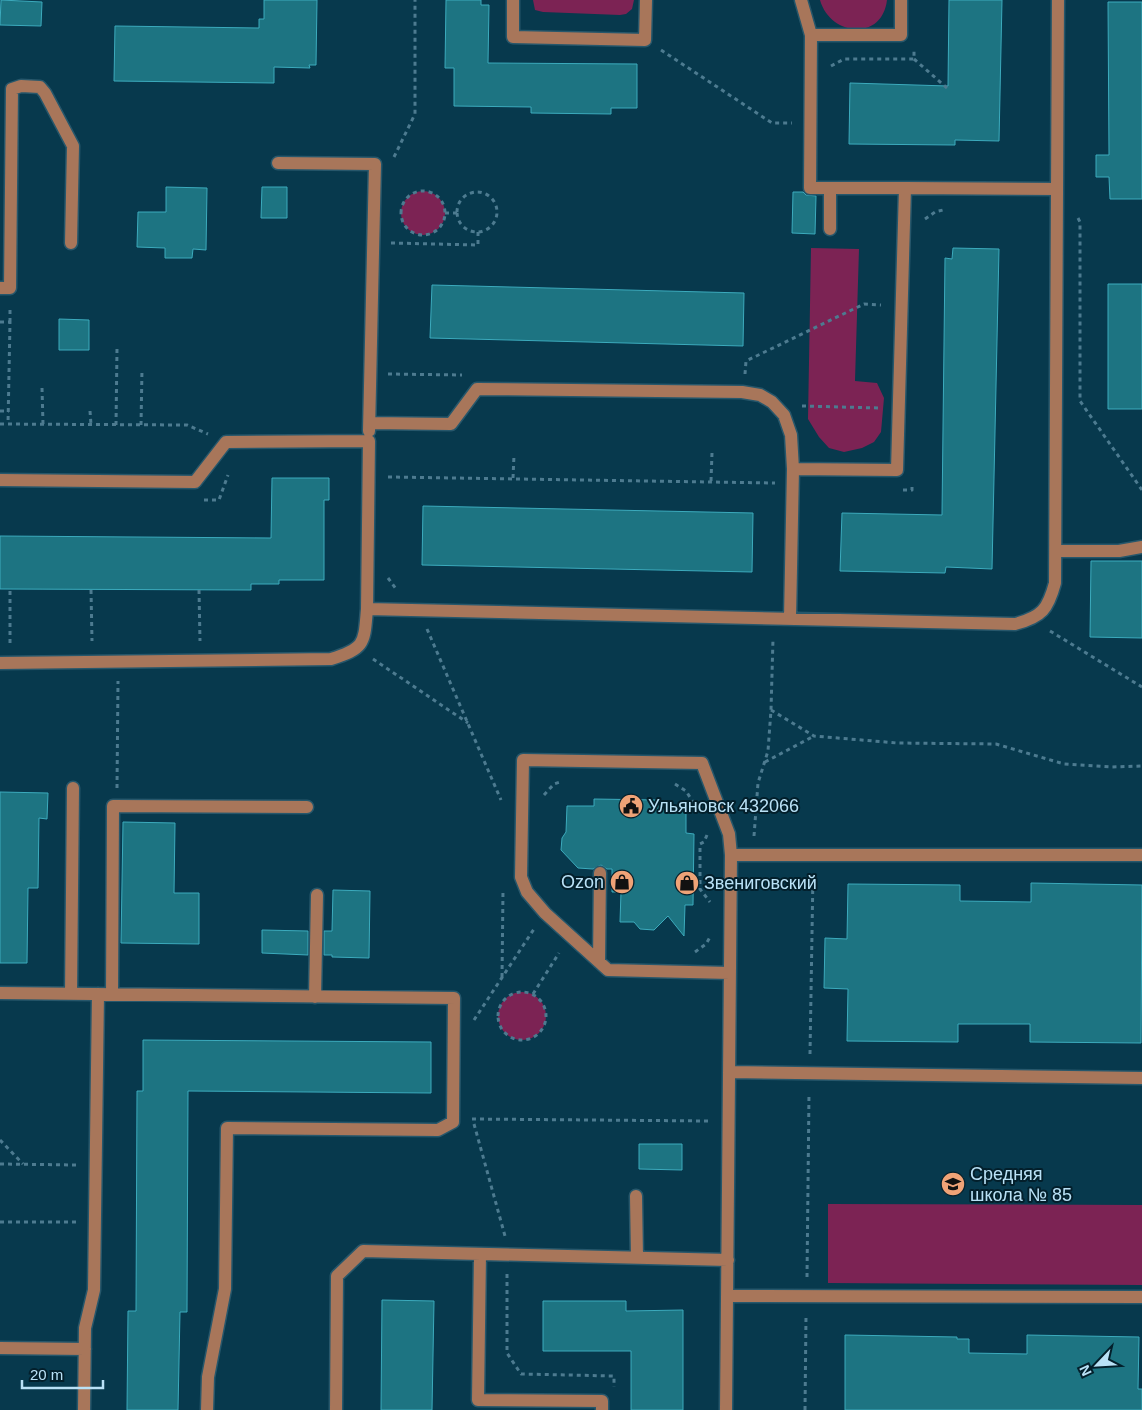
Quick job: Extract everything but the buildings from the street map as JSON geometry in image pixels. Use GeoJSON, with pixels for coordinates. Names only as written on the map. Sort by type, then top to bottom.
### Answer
{"type":"FeatureCollection","features":[{"type":"Feature","properties":{"kind":"lane"},"geometry":{"type":"LineString","coordinates":[[514,0],[513,38],[645,40],[646,0]]}},
{"type":"Feature","properties":{"kind":"lane"},"geometry":{"type":"LineString","coordinates":[[802,0],[811,35],[810,188],[1057,189]]}},
{"type":"Feature","properties":{"kind":"lane"},"geometry":{"type":"LineString","coordinates":[[811,35],[900,35],[901,0]]}},
{"type":"Feature","properties":{"kind":"lane"},"geometry":{"type":"LineString","coordinates":[[367,609],[1015,624],[1036,618],[1043,612],[1050,602],[1055,583],[1056,552],[1058,0]]}},
{"type":"Feature","properties":{"kind":"lane"},"geometry":{"type":"LineString","coordinates":[[0,288],[10,288],[12,89],[21,86],[40,87],[45,92],[73,146],[71,243]]}},
{"type":"Feature","properties":{"kind":"lane"},"geometry":{"type":"LineString","coordinates":[[0,663],[331,659],[357,648],[364,637],[367,609],[375,164],[278,163]]}},
{"type":"Feature","properties":{"kind":"lane"},"geometry":{"type":"LineString","coordinates":[[830,188],[830,229]]}},
{"type":"Feature","properties":{"kind":"lane"},"geometry":{"type":"LineString","coordinates":[[793,469],[898,470],[904,188]]}},
{"type":"Feature","properties":{"kind":"lane"},"geometry":{"type":"LineString","coordinates":[[370,423],[451,424],[477,389],[742,392],[766,397],[779,407],[791,435],[793,484],[790,618]]}},
{"type":"Feature","properties":{"kind":"lane"},"geometry":{"type":"LineString","coordinates":[[0,480],[195,482],[226,442],[369,441]]}},
{"type":"Feature","properties":{"kind":"lane"},"geometry":{"type":"LineString","coordinates":[[1056,552],[1119,551],[1142,547]]}},
{"type":"Feature","properties":{"kind":"lane"},"geometry":{"type":"LineString","coordinates":[[726,1410],[728,1260],[731,855],[729,834],[702,763],[523,760],[521,877],[527,892],[546,913],[608,970],[730,973]]}},
{"type":"Feature","properties":{"kind":"lane"},"geometry":{"type":"LineString","coordinates":[[71,994],[73,788]]}},
{"type":"Feature","properties":{"kind":"lane"},"geometry":{"type":"LineString","coordinates":[[112,994],[113,806],[307,807]]}},
{"type":"Feature","properties":{"kind":"lane"},"geometry":{"type":"LineString","coordinates":[[731,855],[1142,855]]}},
{"type":"Feature","properties":{"kind":"lane"},"geometry":{"type":"LineString","coordinates":[[599,962],[600,873]]}},
{"type":"Feature","properties":{"kind":"lane"},"geometry":{"type":"LineString","coordinates":[[315,997],[317,895]]}},
{"type":"Feature","properties":{"kind":"lane"},"geometry":{"type":"LineString","coordinates":[[0,993],[454,998],[453,1122],[438,1130],[226,1128],[225,1289],[208,1377],[207,1410]]}},
{"type":"Feature","properties":{"kind":"lane"},"geometry":{"type":"LineString","coordinates":[[84,1410],[85,1328],[94,1290],[98,994]]}},
{"type":"Feature","properties":{"kind":"lane"},"geometry":{"type":"LineString","coordinates":[[729,1072],[1142,1078]]}},
{"type":"Feature","properties":{"kind":"lane"},"geometry":{"type":"LineString","coordinates":[[636,1196],[637,1258]]}},
{"type":"Feature","properties":{"kind":"lane"},"geometry":{"type":"LineString","coordinates":[[336,1410],[337,1276],[363,1251],[728,1260]]}},
{"type":"Feature","properties":{"kind":"lane"},"geometry":{"type":"LineString","coordinates":[[480,1254],[478,1405],[602,1401],[602,1410]]}},
{"type":"Feature","properties":{"kind":"lane"},"geometry":{"type":"LineString","coordinates":[[727,1296],[1142,1297]]}},
{"type":"Feature","properties":{"kind":"lane"},"geometry":{"type":"LineString","coordinates":[[0,1348],[85,1349]]}},
{"type":"Feature","properties":{"kind":"path"},"geometry":{"type":"LineString","coordinates":[[375,164],[393,158],[415,114],[415,0]]}},
{"type":"Feature","properties":{"kind":"path"},"geometry":{"type":"LineString","coordinates":[[645,40],[772,123]]}},
{"type":"Feature","properties":{"kind":"path"},"geometry":{"type":"LineString","coordinates":[[914,50],[914,60]]}},
{"type":"Feature","properties":{"kind":"path"},"geometry":{"type":"LineString","coordinates":[[830,67],[844,59],[914,60],[947,88]]}},
{"type":"Feature","properties":{"kind":"path"},"geometry":{"type":"LineString","coordinates":[[1057,189],[1080,222],[1080,401],[1142,490]]}},
{"type":"Feature","properties":{"kind":"path"},"geometry":{"type":"LineString","coordinates":[[418,191],[430,192],[439,197],[443,203],[445,213],[444,223],[434,233],[426,235],[416,234],[410,231],[402,220],[401,207],[408,196],[418,191]]}},
{"type":"Feature","properties":{"kind":"path"},"geometry":{"type":"LineString","coordinates":[[481,193],[495,204],[496,218],[488,228],[478,231],[469,230],[463,226],[457,213],[460,203],[468,194],[481,193]]}},
{"type":"Feature","properties":{"kind":"path"},"geometry":{"type":"LineString","coordinates":[[921,224],[927,216],[935,212],[952,210]]}},
{"type":"Feature","properties":{"kind":"path"},"geometry":{"type":"LineString","coordinates":[[445,213],[457,213]]}},
{"type":"Feature","properties":{"kind":"path"},"geometry":{"type":"LineString","coordinates":[[373,242],[478,245],[478,231]]}},
{"type":"Feature","properties":{"kind":"path"},"geometry":{"type":"LineString","coordinates":[[426,235],[426,244]]}},
{"type":"Feature","properties":{"kind":"path"},"geometry":{"type":"LineString","coordinates":[[745,379],[746,361],[864,304],[902,305]]}},
{"type":"Feature","properties":{"kind":"path"},"geometry":{"type":"LineString","coordinates":[[0,322],[10,322],[8,424]]}},
{"type":"Feature","properties":{"kind":"path"},"geometry":{"type":"LineString","coordinates":[[116,425],[117,349]]}},
{"type":"Feature","properties":{"kind":"path"},"geometry":{"type":"LineString","coordinates":[[141,425],[142,370]]}},
{"type":"Feature","properties":{"kind":"path"},"geometry":{"type":"LineString","coordinates":[[42,388],[43,424]]}},
{"type":"Feature","properties":{"kind":"path"},"geometry":{"type":"LineString","coordinates":[[784,415],[795,406],[899,408]]}},
{"type":"Feature","properties":{"kind":"path"},"geometry":{"type":"LineString","coordinates":[[0,410],[9,411]]}},
{"type":"Feature","properties":{"kind":"path"},"geometry":{"type":"LineString","coordinates":[[90,411],[90,425]]}},
{"type":"Feature","properties":{"kind":"path"},"geometry":{"type":"LineString","coordinates":[[0,424],[187,425],[226,442]]}},
{"type":"Feature","properties":{"kind":"path"},"geometry":{"type":"LineString","coordinates":[[711,481],[712,453]]}},
{"type":"Feature","properties":{"kind":"path"},"geometry":{"type":"LineString","coordinates":[[512,478],[514,455]]}},
{"type":"Feature","properties":{"kind":"path"},"geometry":{"type":"LineString","coordinates":[[199,500],[219,500],[227,476],[232,468]]}},
{"type":"Feature","properties":{"kind":"path"},"geometry":{"type":"LineString","coordinates":[[773,473],[773,483]]}},
{"type":"Feature","properties":{"kind":"path"},"geometry":{"type":"LineString","coordinates":[[380,477],[711,481],[793,484]]}},
{"type":"Feature","properties":{"kind":"path"},"geometry":{"type":"LineString","coordinates":[[902,490],[912,490],[912,480]]}},
{"type":"Feature","properties":{"kind":"path"},"geometry":{"type":"LineString","coordinates":[[385,575],[391,580],[398,592]]}},
{"type":"Feature","properties":{"kind":"path"},"geometry":{"type":"LineString","coordinates":[[10,589],[10,652]]}},
{"type":"Feature","properties":{"kind":"path"},"geometry":{"type":"LineString","coordinates":[[92,590],[92,642]]}},
{"type":"Feature","properties":{"kind":"path"},"geometry":{"type":"LineString","coordinates":[[199,590],[200,649]]}},
{"type":"Feature","properties":{"kind":"path"},"geometry":{"type":"LineString","coordinates":[[418,610],[504,806]]}},
{"type":"Feature","properties":{"kind":"path"},"geometry":{"type":"LineString","coordinates":[[752,855],[758,783],[768,751],[773,618]]}},
{"type":"Feature","properties":{"kind":"path"},"geometry":{"type":"LineString","coordinates":[[1036,618],[1054,634],[1142,687]]}},
{"type":"Feature","properties":{"kind":"path"},"geometry":{"type":"LineString","coordinates":[[357,648],[468,723]]}},
{"type":"Feature","properties":{"kind":"path"},"geometry":{"type":"LineString","coordinates":[[117,806],[118,661]]}},
{"type":"Feature","properties":{"kind":"path"},"geometry":{"type":"LineString","coordinates":[[771,710],[814,736],[897,743],[996,744],[1064,764],[1111,767],[1142,766]]}},
{"type":"Feature","properties":{"kind":"path"},"geometry":{"type":"LineString","coordinates":[[764,763],[814,736]]}},
{"type":"Feature","properties":{"kind":"path"},"geometry":{"type":"LineString","coordinates":[[541,798],[554,784],[562,780]]}},
{"type":"Feature","properties":{"kind":"path"},"geometry":{"type":"LineString","coordinates":[[671,781],[686,791],[695,806]]}},
{"type":"Feature","properties":{"kind":"path"},"geometry":{"type":"LineString","coordinates":[[706,830],[706,838],[700,844],[700,889],[708,898],[713,908]]}},
{"type":"Feature","properties":{"kind":"path"},"geometry":{"type":"LineString","coordinates":[[805,1410],[813,855]]}},
{"type":"Feature","properties":{"kind":"path"},"geometry":{"type":"LineString","coordinates":[[502,977],[503,882]]}},
{"type":"Feature","properties":{"kind":"path"},"geometry":{"type":"LineString","coordinates":[[454,1052],[546,913]]}},
{"type":"Feature","properties":{"kind":"path"},"geometry":{"type":"LineString","coordinates":[[533,994],[570,936]]}},
{"type":"Feature","properties":{"kind":"path"},"geometry":{"type":"LineString","coordinates":[[692,954],[700,949],[711,936]]}},
{"type":"Feature","properties":{"kind":"path"},"geometry":{"type":"LineString","coordinates":[[517,992],[533,994],[545,1007],[545,1024],[532,1038],[512,1037],[506,1034],[499,1021],[498,1013],[500,1007],[509,995],[517,992]]}},
{"type":"Feature","properties":{"kind":"path"},"geometry":{"type":"LineString","coordinates":[[453,1118],[729,1121]]}},
{"type":"Feature","properties":{"kind":"path"},"geometry":{"type":"LineString","coordinates":[[472,1119],[508,1246],[507,1353],[521,1374],[614,1376],[614,1393]]}},
{"type":"Feature","properties":{"kind":"path"},"geometry":{"type":"LineString","coordinates":[[0,1140],[23,1164]]}},
{"type":"Feature","properties":{"kind":"path"},"geometry":{"type":"LineString","coordinates":[[0,1164],[95,1165]]}},
{"type":"Feature","properties":{"kind":"path"},"geometry":{"type":"LineString","coordinates":[[0,1222],[94,1222]]}},
{"type":"Feature","properties":{"kind":"shaded area"},"geometry":{"type":"Polygon","coordinates":[[[533,0],[634,0],[632,9],[626,14],[620,15],[543,12],[535,10],[533,0]]]}},
{"type":"Feature","properties":{"kind":"shaded area"},"geometry":{"type":"Polygon","coordinates":[[[820,0],[887,0],[883,14],[876,23],[866,28],[855,29],[844,27],[834,21],[826,12],[820,0]]]}},
{"type":"Feature","properties":{"kind":"shaded area"},"geometry":{"type":"Polygon","coordinates":[[[427,191],[439,197],[444,204],[444,222],[439,229],[432,234],[419,235],[411,232],[404,225],[401,209],[404,201],[411,194],[427,191]]]}},
{"type":"Feature","properties":{"kind":"shaded area"},"geometry":{"type":"Polygon","coordinates":[[[811,248],[859,249],[855,381],[877,383],[884,398],[881,432],[874,442],[862,448],[844,452],[829,448],[819,437],[808,419],[811,248]]]}},
{"type":"Feature","properties":{"kind":"shaded area"},"geometry":{"type":"Polygon","coordinates":[[[522,992],[531,994],[539,999],[544,1007],[546,1016],[544,1025],[539,1033],[531,1038],[522,1040],[513,1038],[505,1033],[500,1025],[498,1016],[500,1007],[505,999],[513,994],[522,992]]]}},
{"type":"Feature","properties":{"kind":"shaded area"},"geometry":{"type":"Polygon","coordinates":[[[828,1204],[1142,1205],[1142,1285],[828,1283],[828,1204]]]}},
{"type":"Feature","properties":{"kind":"place","name":"Ульяновск 432066"},"geometry":{"type":"Point","coordinates":[631,806]}},
{"type":"Feature","properties":{"kind":"place","name":"Ozon"},"geometry":{"type":"Point","coordinates":[622,882]}},
{"type":"Feature","properties":{"kind":"place","name":"Звениговский"},"geometry":{"type":"Point","coordinates":[687,883]}},
{"type":"Feature","properties":{"kind":"place","name":"Средняя школа № 85"},"geometry":{"type":"Point","coordinates":[953,1184]}}]}
